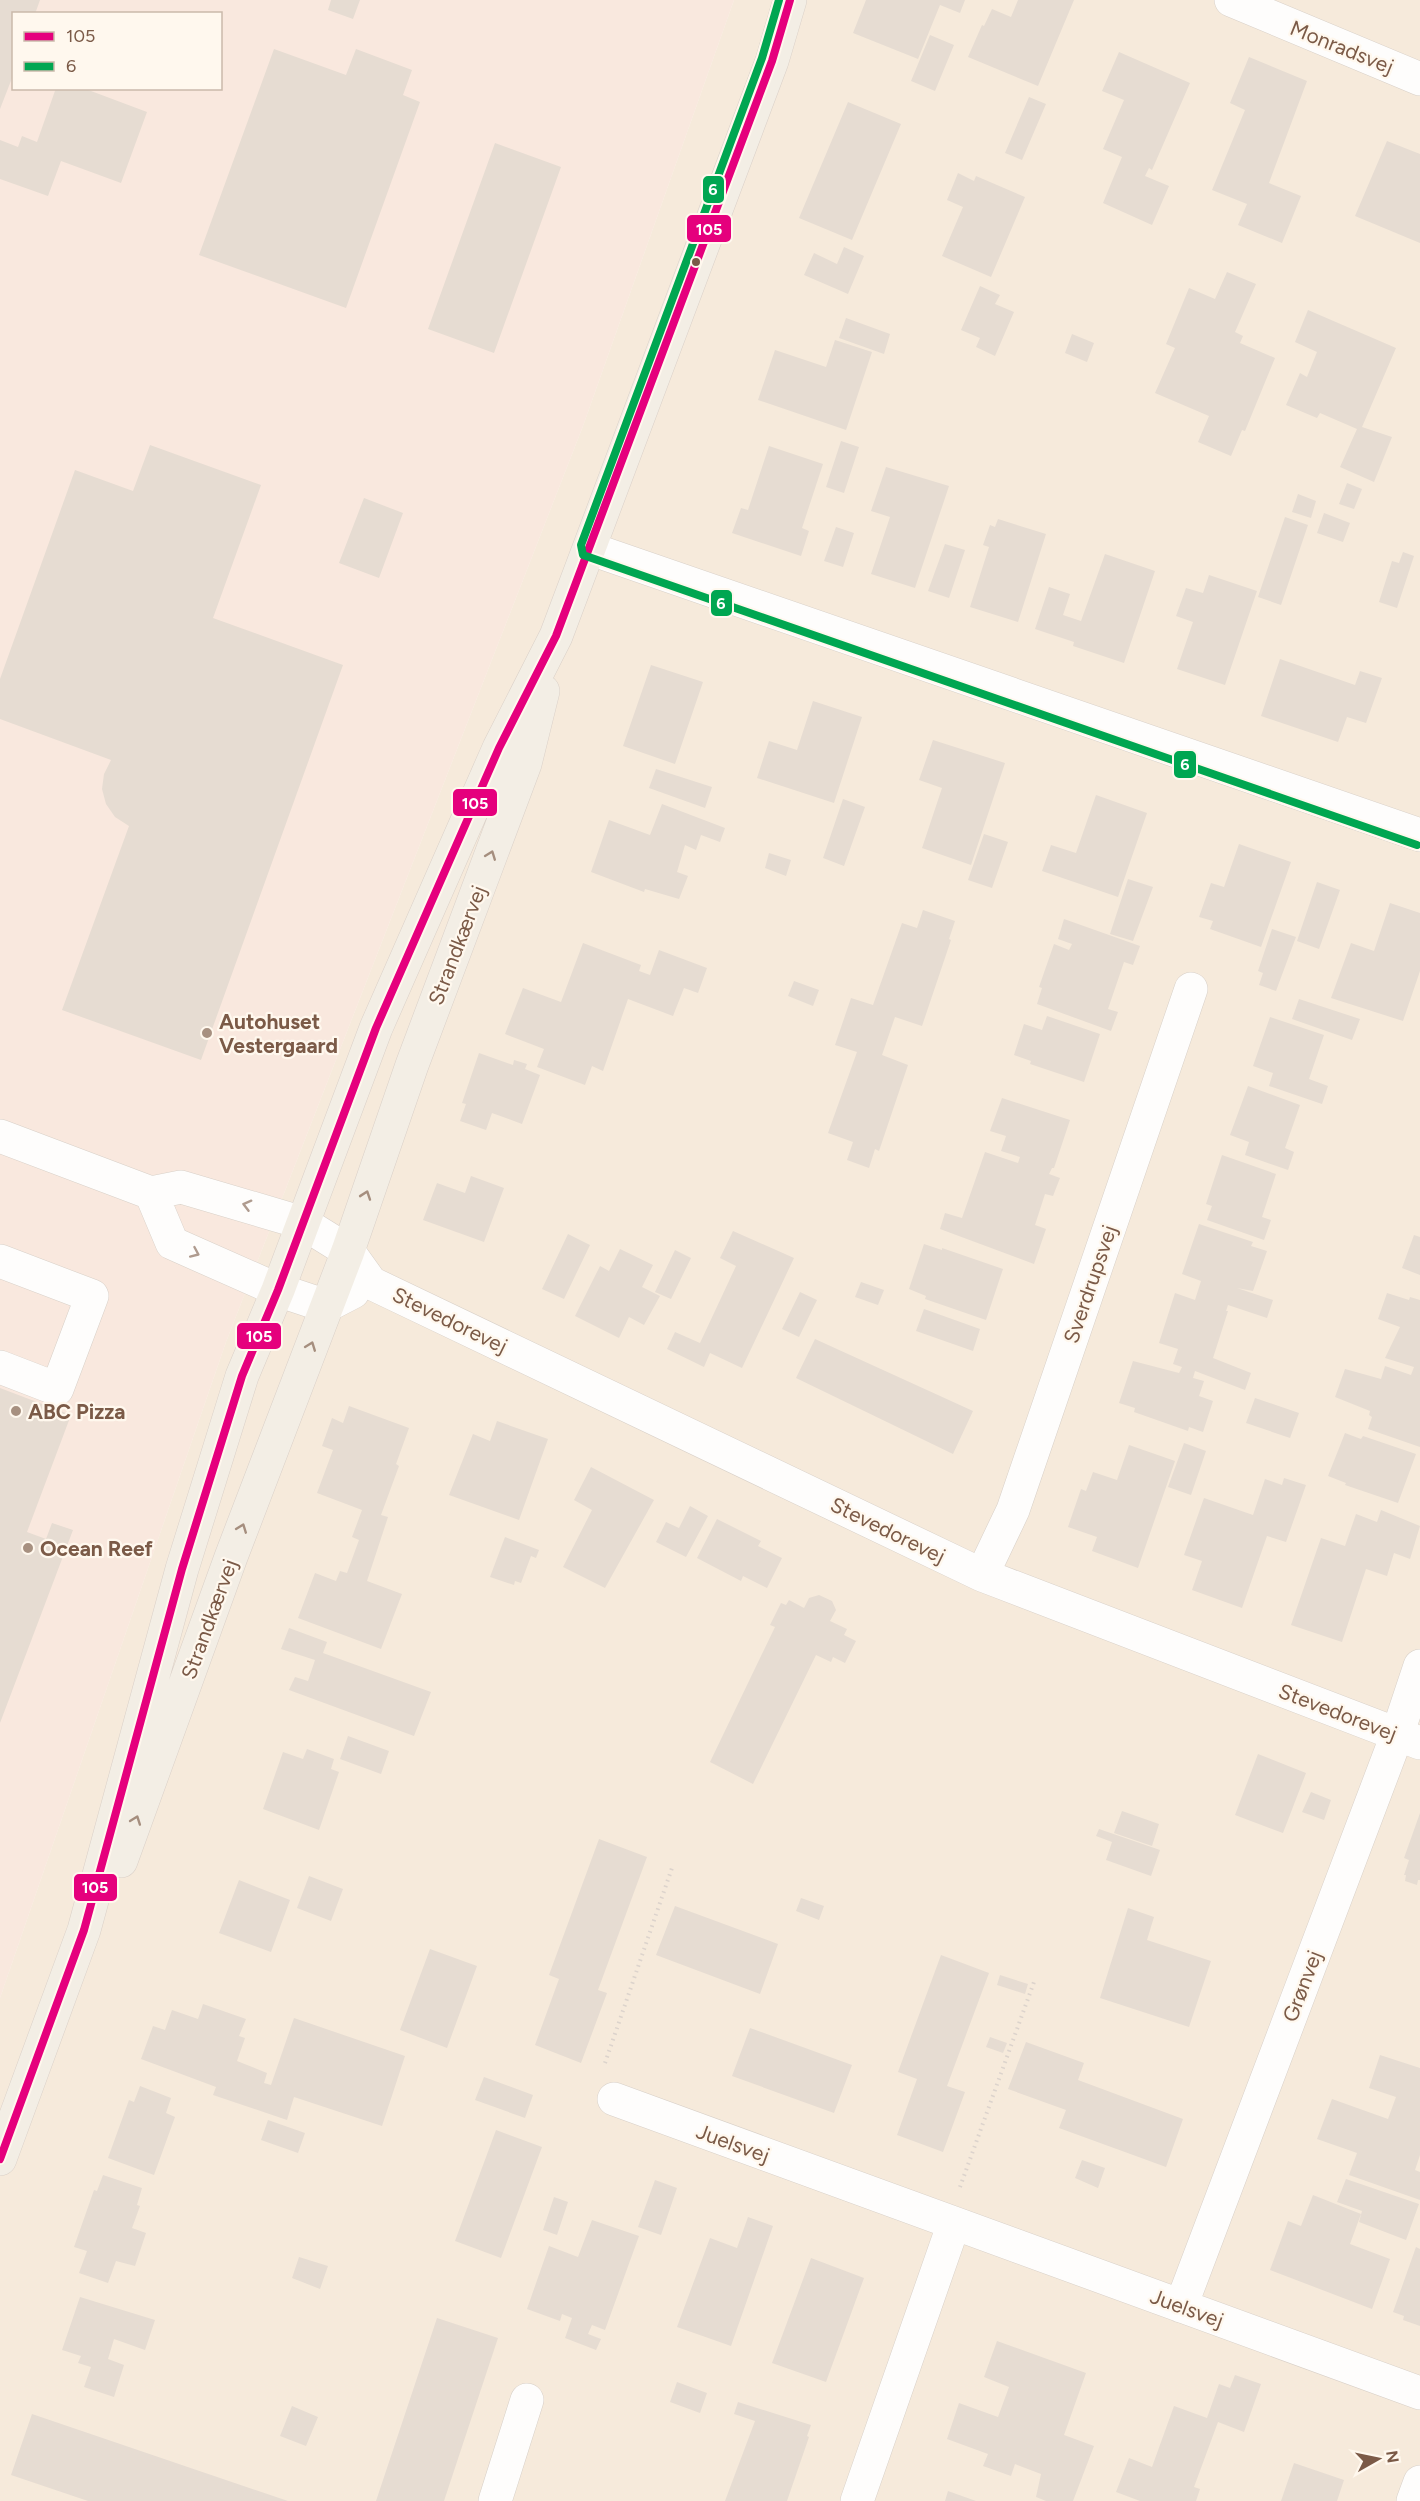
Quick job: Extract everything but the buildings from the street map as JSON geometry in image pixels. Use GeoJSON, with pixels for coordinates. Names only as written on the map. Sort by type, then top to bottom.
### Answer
{"type":"FeatureCollection","features":[{"type":"Feature","properties":{"kind":"main road","name":"Strandkærvej"},"geometry":{"type":"LineString","coordinates":[[0,2159],[84,1930],[182,1569],[242,1376],[278,1290],[376,1028],[499,748],[556,636],[591,549],[772,61],[790,0]]}},
{"type":"Feature","properties":{"kind":"main road","name":"Strandkærvej"},"geometry":{"type":"LineString","coordinates":[[84,1930],[118,1871],[231,1557],[348,1251],[412,1065],[525,764],[556,636]]}},
{"type":"Feature","properties":{"kind":"street","name":"Monradsvej"},"geometry":{"type":"LineString","coordinates":[[1231,0],[1420,79]]}},
{"type":"Feature","properties":{"kind":"street"},"geometry":{"type":"LineString","coordinates":[[591,549],[1420,835]]}},
{"type":"Feature","properties":{"kind":"street","name":"Sverdrupsvej"},"geometry":{"type":"LineString","coordinates":[[982,1575],[1012,1510],[1191,989]]}},
{"type":"Feature","properties":{"kind":"street"},"geometry":{"type":"LineString","coordinates":[[0,1136],[151,1193],[181,1187],[303,1223],[348,1251]]}},
{"type":"Feature","properties":{"kind":"street"},"geometry":{"type":"LineString","coordinates":[[151,1193],[172,1243],[278,1290],[326,1306]]}},
{"type":"Feature","properties":{"kind":"street","name":"Stevedorevej"},"geometry":{"type":"LineString","coordinates":[[348,1251],[371,1283],[982,1575],[1408,1739]]}},
{"type":"Feature","properties":{"kind":"street"},"geometry":{"type":"LineString","coordinates":[[0,1261],[92,1296],[57,1389],[0,1367]]}},
{"type":"Feature","properties":{"kind":"street","name":"Stevedorevej"},"geometry":{"type":"LineString","coordinates":[[326,1306],[371,1283]]}},
{"type":"Feature","properties":{"kind":"street","name":"Grønvej"},"geometry":{"type":"LineString","coordinates":[[1182,2306],[1408,1739],[1420,1666]]}},
{"type":"Feature","properties":{"kind":"street","name":"Juelsvej"},"geometry":{"type":"LineString","coordinates":[[614,2099],[1420,2393]]}},
{"type":"Feature","properties":{"kind":"street"},"geometry":{"type":"LineString","coordinates":[[857,2501],[954,2223]]}},
{"type":"Feature","properties":{"kind":"street"},"geometry":{"type":"LineString","coordinates":[[495,2501],[528,2400]]}},
{"type":"Feature","properties":{"kind":"street"},"geometry":{"type":"LineString","coordinates":[[1413,2501],[1420,2482]]}},
{"type":"Feature","properties":{"kind":"path"},"geometry":{"type":"LineString","coordinates":[[614,2099],[600,2079],[673,1865]]}},
{"type":"Feature","properties":{"kind":"path"},"geometry":{"type":"LineString","coordinates":[[954,2223],[959,2189],[1034,1982]]}},
{"type":"Feature","properties":{"kind":"shaded area"},"geometry":{"type":"Polygon","coordinates":[[[0,0],[734,0],[583,426],[226,1342],[0,1998],[0,0]]]}},
{"type":"Feature","properties":{"kind":"shaded area"},"geometry":{"type":"Polygon","coordinates":[[[734,0],[1420,0],[1420,2501],[0,2501],[0,1998],[226,1342],[583,426],[734,0]]]}},
{"type":"Feature","properties":{"kind":"transit line","name":"6"},"geometry":{"type":"LineString","coordinates":[[779,0],[762,58],[581,545],[583,555],[1417,845]]}},
{"type":"Feature","properties":{"kind":"transit line","name":"105"},"geometry":{"type":"LineString","coordinates":[[0,2159],[84,1930],[182,1569],[242,1376],[278,1290],[376,1028],[499,748],[556,636],[772,61],[790,0]]}},
{"type":"Feature","properties":{"kind":"place","name":"Autohuset Vestergaard"},"geometry":{"type":"Point","coordinates":[207,1033]}},
{"type":"Feature","properties":{"kind":"place","name":"ABC Pizza"},"geometry":{"type":"Point","coordinates":[16,1411]}},
{"type":"Feature","properties":{"kind":"place","name":"Ocean Reef"},"geometry":{"type":"Point","coordinates":[28,1548]}}]}
